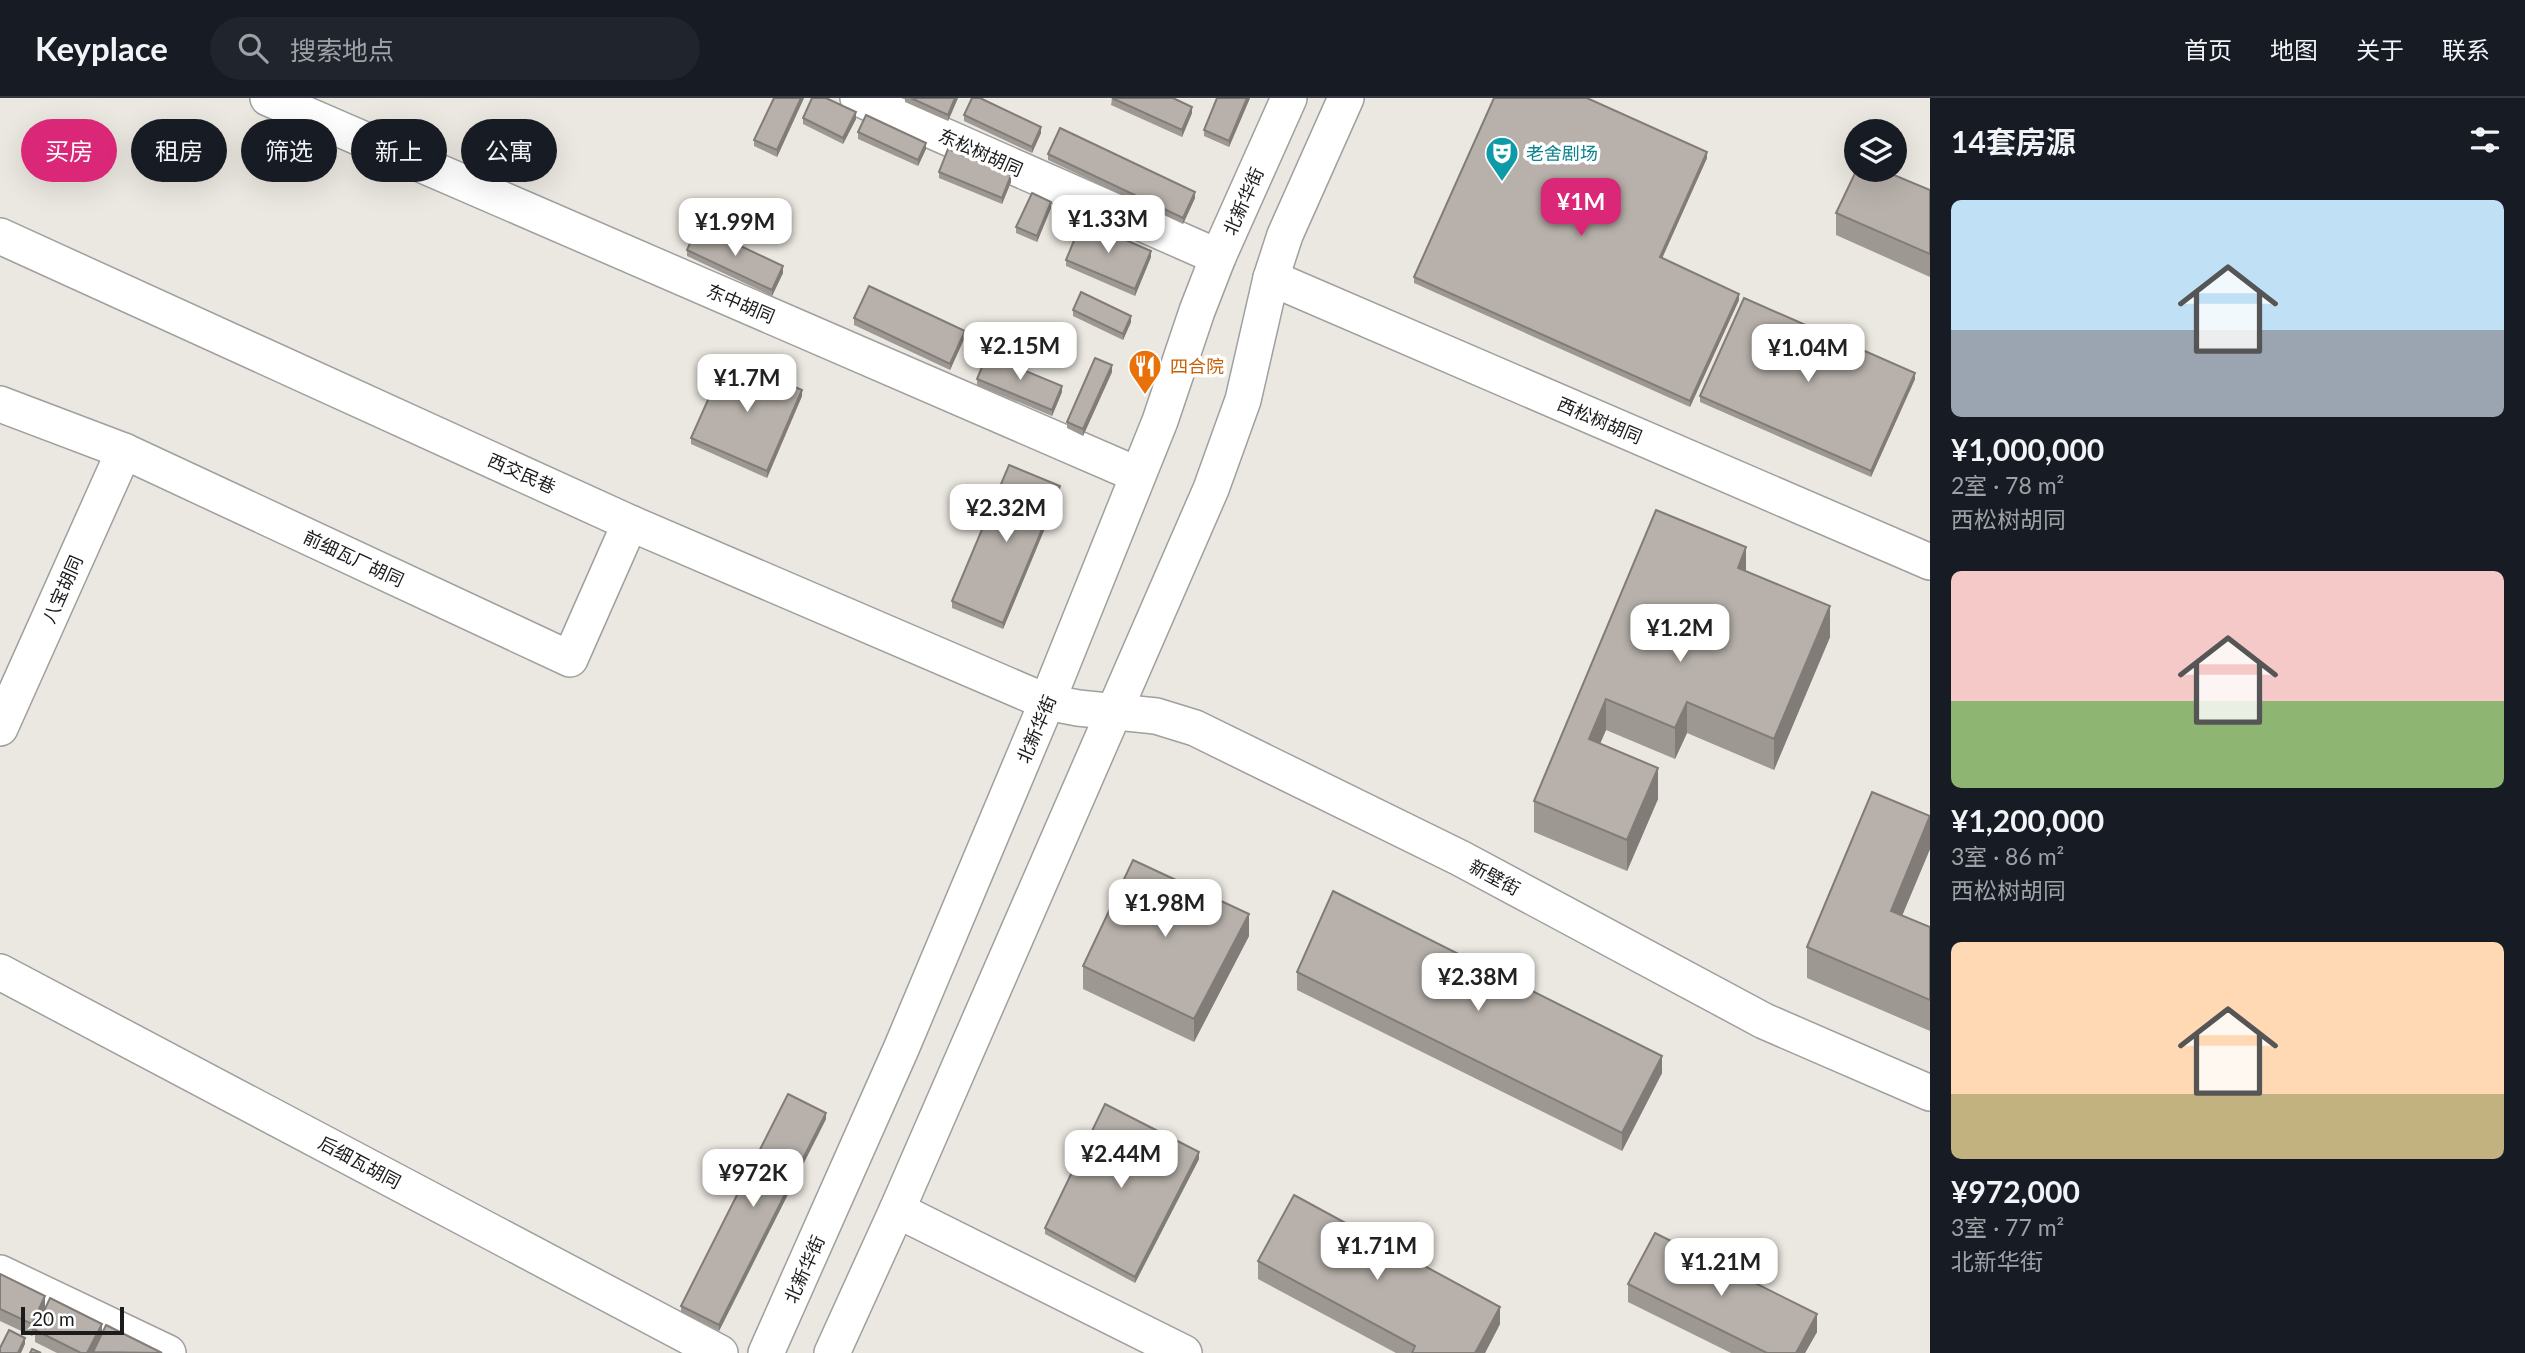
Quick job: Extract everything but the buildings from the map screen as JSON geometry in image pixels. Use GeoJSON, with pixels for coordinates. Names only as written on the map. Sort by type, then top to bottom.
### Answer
{"type":"FeatureCollection","features":[{"type":"Feature","properties":{"kind":"street","name":"东中胡同"},"geometry":{"type":"LineString","coordinates":[[268,98],[1138,475]]}},
{"type":"Feature","properties":{"kind":"street","name":"东松树胡同"},"geometry":{"type":"LineString","coordinates":[[859,98],[1218,257]]}},
{"type":"Feature","properties":{"kind":"street","name":"北新华街"},"geometry":{"type":"LineString","coordinates":[[766,1353],[901,1049],[1047,702],[1160,421],[1218,257],[1289,98]]}},
{"type":"Feature","properties":{"kind":"street"},"geometry":{"type":"LineString","coordinates":[[832,1353],[897,1210],[1216,477],[1243,400],[1271,278],[1284,235],[1346,98]]}},
{"type":"Feature","properties":{"kind":"street","name":"西交民巷"},"geometry":{"type":"LineString","coordinates":[[0,236],[630,523],[1047,702]]}},
{"type":"Feature","properties":{"kind":"street","name":"西松树胡同"},"geometry":{"type":"LineString","coordinates":[[1271,278],[1930,562]]}},
{"type":"Feature","properties":{"kind":"street","name":"前细瓦厂胡同"},"geometry":{"type":"LineString","coordinates":[[0,404],[124,451],[570,659],[630,523]]}},
{"type":"Feature","properties":{"kind":"street","name":"八宝胡同"},"geometry":{"type":"LineString","coordinates":[[0,728],[124,451]]}},
{"type":"Feature","properties":{"kind":"street","name":"新壁街"},"geometry":{"type":"LineString","coordinates":[[1047,702],[1079,709],[1156,716],[1195,728],[1460,858],[1764,1021],[1930,1093]]}},
{"type":"Feature","properties":{"kind":"street","name":"后细瓦胡同"},"geometry":{"type":"LineString","coordinates":[[0,972],[720,1353]]}},
{"type":"Feature","properties":{"kind":"street"},"geometry":{"type":"LineString","coordinates":[[897,1210],[1185,1353]]}},
{"type":"Feature","properties":{"kind":"street"},"geometry":{"type":"LineString","coordinates":[[0,1273],[168,1353]]}},
{"type":"Feature","properties":{"kind":"place","name":"老舍剧场"},"geometry":{"type":"Point","coordinates":[1502,183]}},
{"type":"Feature","properties":{"kind":"place","name":"四合院"},"geometry":{"type":"Point","coordinates":[1145,396]}}]}
